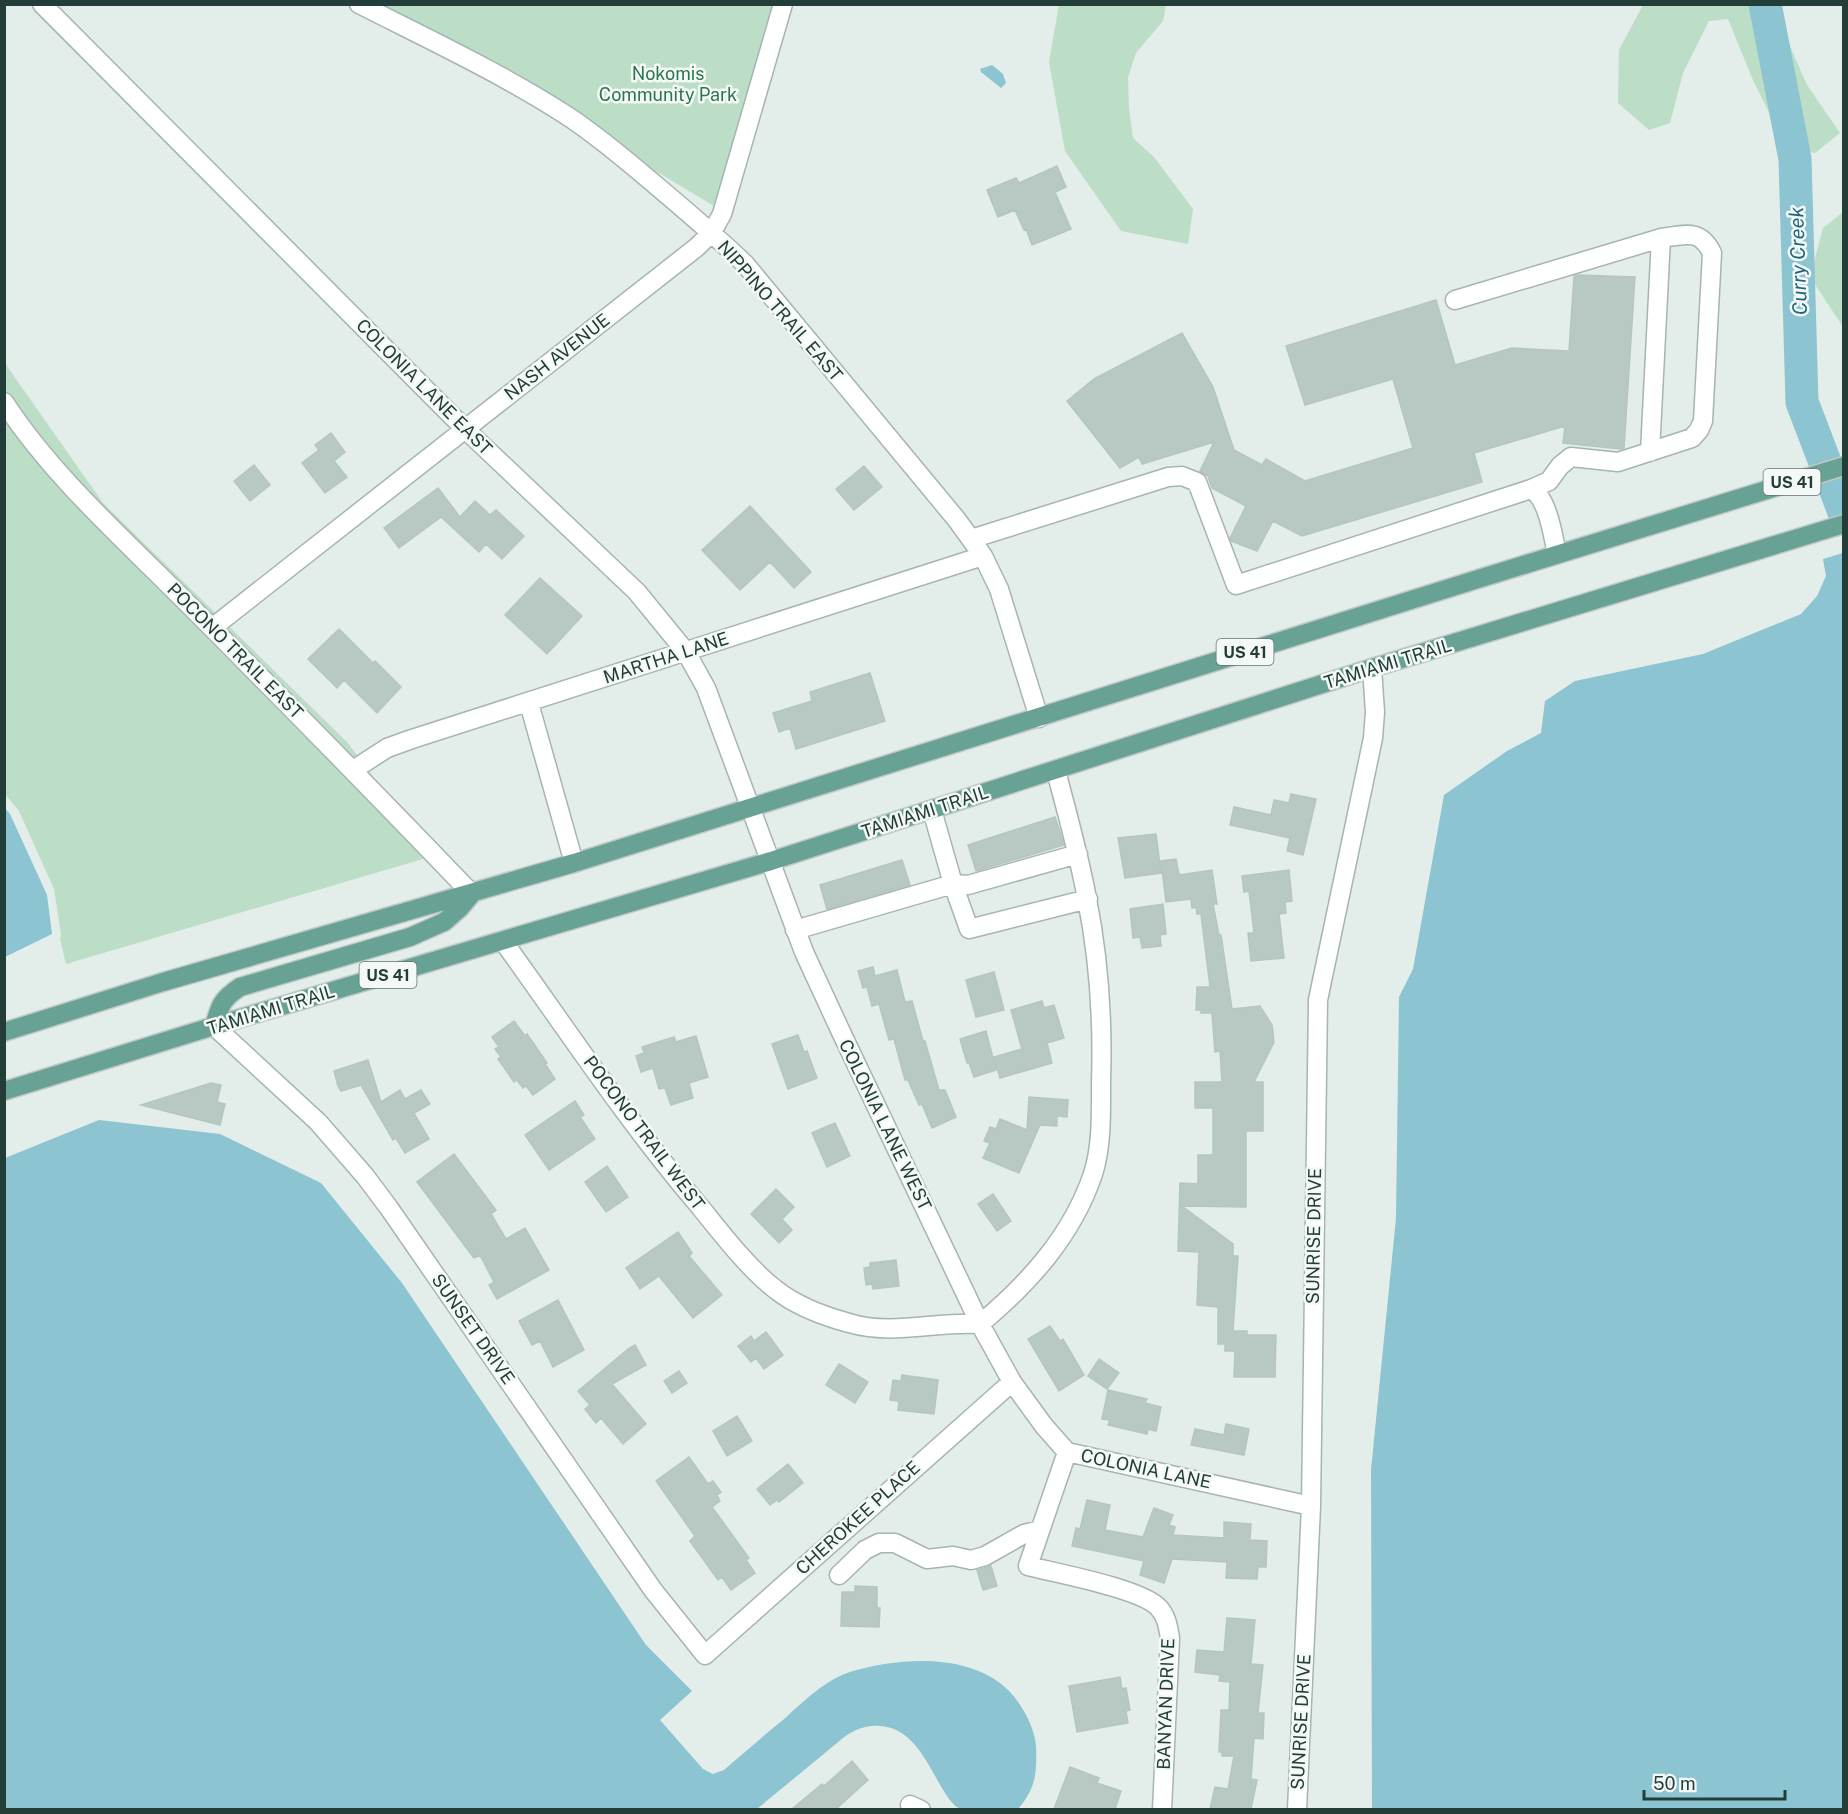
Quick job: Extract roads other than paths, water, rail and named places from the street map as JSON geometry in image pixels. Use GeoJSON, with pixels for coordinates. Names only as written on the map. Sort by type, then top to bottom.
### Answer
{"type":"FeatureCollection","features":[{"type":"Feature","properties":{"kind":"main road","name":"US 41"},"geometry":{"type":"LineString","coordinates":[[4,1032],[163,982],[472,894],[1844,466]]}},
{"type":"Feature","properties":{"kind":"main road","name":"TAMIAMI TRAIL"},"geometry":{"type":"LineString","coordinates":[[4,1091],[214,1026],[771,861],[1372,668],[1844,524]]}},
{"type":"Feature","properties":{"kind":"main road"},"geometry":{"type":"LineString","coordinates":[[214,1026],[219,1007],[226,997],[240,987],[410,938],[444,922],[472,894]]}},
{"type":"Feature","properties":{"kind":"street","name":"COLONIA LANE EAST"},"geometry":{"type":"LineString","coordinates":[[42,4],[465,429],[637,592],[686,652],[706,688],[771,861]]}},
{"type":"Feature","properties":{"kind":"street","name":"NIPPINO TRAIL EAST"},"geometry":{"type":"LineString","coordinates":[[359,4],[436,42],[570,118],[611,147],[712,232],[744,264],[957,520],[983,556],[999,589],[1039,718]]}},
{"type":"Feature","properties":{"kind":"street","name":"NASH AVENUE"},"geometry":{"type":"LineString","coordinates":[[212,628],[697,247],[712,232],[722,214],[783,4]]}},
{"type":"Feature","properties":{"kind":"street"},"geometry":{"type":"LineString","coordinates":[[971,539],[1168,477],[1182,476],[1197,482],[1236,585],[1531,489],[1549,481],[1560,466],[1571,457],[1618,462],[1692,438],[1699,430],[1702,421],[1712,253],[1708,243],[1700,236],[1661,238],[1628,246],[1455,300]]}},
{"type":"Feature","properties":{"kind":"street"},"geometry":{"type":"LineString","coordinates":[[1650,452],[1661,238]]}},
{"type":"Feature","properties":{"kind":"street","name":"POCONO TRAIL EAST"},"geometry":{"type":"LineString","coordinates":[[4,402],[28,436],[68,482],[353,770],[472,894]]}},
{"type":"Feature","properties":{"kind":"street"},"geometry":{"type":"LineString","coordinates":[[1531,489],[1537,493],[1549,517],[1557,554]]}},
{"type":"Feature","properties":{"kind":"street","name":"MARTHA LANE"},"geometry":{"type":"LineString","coordinates":[[353,770],[387,748],[412,739],[983,556]]}},
{"type":"Feature","properties":{"kind":"street","name":"SUNRISE DRIVE"},"geometry":{"type":"LineString","coordinates":[[1297,1809],[1311,1506],[1318,1000],[1373,738],[1375,712],[1372,668]]}},
{"type":"Feature","properties":{"kind":"street"},"geometry":{"type":"LineString","coordinates":[[528,702],[574,862]]}},
{"type":"Feature","properties":{"kind":"street"},"geometry":{"type":"LineString","coordinates":[[980,1324],[1007,1302],[1050,1253],[1069,1226],[1093,1172],[1099,1142],[1101,1021],[1095,951],[1088,899],[1056,771]]}},
{"type":"Feature","properties":{"kind":"street"},"geometry":{"type":"LineString","coordinates":[[932,810],[952,884],[969,929],[1088,899]]}},
{"type":"Feature","properties":{"kind":"street"},"geometry":{"type":"LineString","coordinates":[[795,930],[952,884],[968,885],[1078,854]]}},
{"type":"Feature","properties":{"kind":"street","name":"COLONIA LANE WEST"},"geometry":{"type":"LineString","coordinates":[[771,861],[795,930],[841,1032],[980,1324],[1012,1382]]}},
{"type":"Feature","properties":{"kind":"street","name":"POCONO TRAIL WEST"},"geometry":{"type":"LineString","coordinates":[[503,941],[666,1168],[774,1288],[794,1302],[816,1312],[872,1328],[899,1329],[945,1323],[980,1324]]}},
{"type":"Feature","properties":{"kind":"street","name":"SUNSET DRIVE"},"geometry":{"type":"LineString","coordinates":[[214,1026],[318,1122],[365,1176],[653,1590],[705,1655]]}},
{"type":"Feature","properties":{"kind":"street","name":"COLONIA LANE"},"geometry":{"type":"LineString","coordinates":[[1012,1382],[1044,1426],[1067,1452],[1311,1506]]}},
{"type":"Feature","properties":{"kind":"street","name":"CHEROKEE PLACE"},"geometry":{"type":"LineString","coordinates":[[705,1655],[1012,1382]]}},
{"type":"Feature","properties":{"kind":"street","name":"BANYAN DRIVE"},"geometry":{"type":"LineString","coordinates":[[1067,1452],[1028,1566],[1127,1591],[1158,1607],[1167,1621],[1170,1638],[1162,1809]]}},
{"type":"Feature","properties":{"kind":"street"},"geometry":{"type":"LineString","coordinates":[[839,1575],[865,1550],[879,1543],[895,1544],[927,1559],[953,1556],[975,1559],[985,1556],[1024,1534],[1040,1530]]}},
{"type":"Feature","properties":{"kind":"water"},"geometry":{"type":"Polygon","coordinates":[[[992,65],[1003,74],[1006,83],[1001,88],[981,72],[980,69],[992,65]]]}},
{"type":"Feature","properties":{"kind":"water"},"geometry":{"type":"Polygon","coordinates":[[[1843,553],[1843,1809],[1372,1809],[1371,1470],[1396,1218],[1399,997],[1413,969],[1444,795],[1507,751],[1541,733],[1545,701],[1575,681],[1703,654],[1801,614],[1817,596],[1826,576],[1823,559],[1843,553]]]}},
{"type":"Feature","properties":{"kind":"water"},"geometry":{"type":"Polygon","coordinates":[[[4,807],[10,814],[47,895],[52,934],[5,957],[4,807]]]}},
{"type":"Feature","properties":{"kind":"water"},"geometry":{"type":"Polygon","coordinates":[[[99,1120],[220,1134],[321,1183],[402,1283],[646,1645],[692,1691],[660,1720],[703,1769],[713,1774],[724,1770],[816,1691],[843,1675],[898,1662],[946,1662],[969,1667],[990,1676],[1008,1690],[1025,1712],[1034,1736],[1036,1756],[1034,1780],[1024,1801],[1018,1809],[963,1810],[947,1796],[915,1745],[904,1735],[891,1728],[872,1726],[854,1731],[843,1738],[757,1809],[5,1809],[5,1158],[99,1120]]]}},
{"type":"Feature","properties":{"kind":"waterway","name":"Curry Creek"},"geometry":{"type":"LineString","coordinates":[[1765,4],[1795,159],[1802,402],[1844,512]]}},
{"type":"Feature","properties":{"kind":"park label","name":"Nokomis Community Park"},"geometry":{"type":"Point","coordinates":[668,84]}}]}
